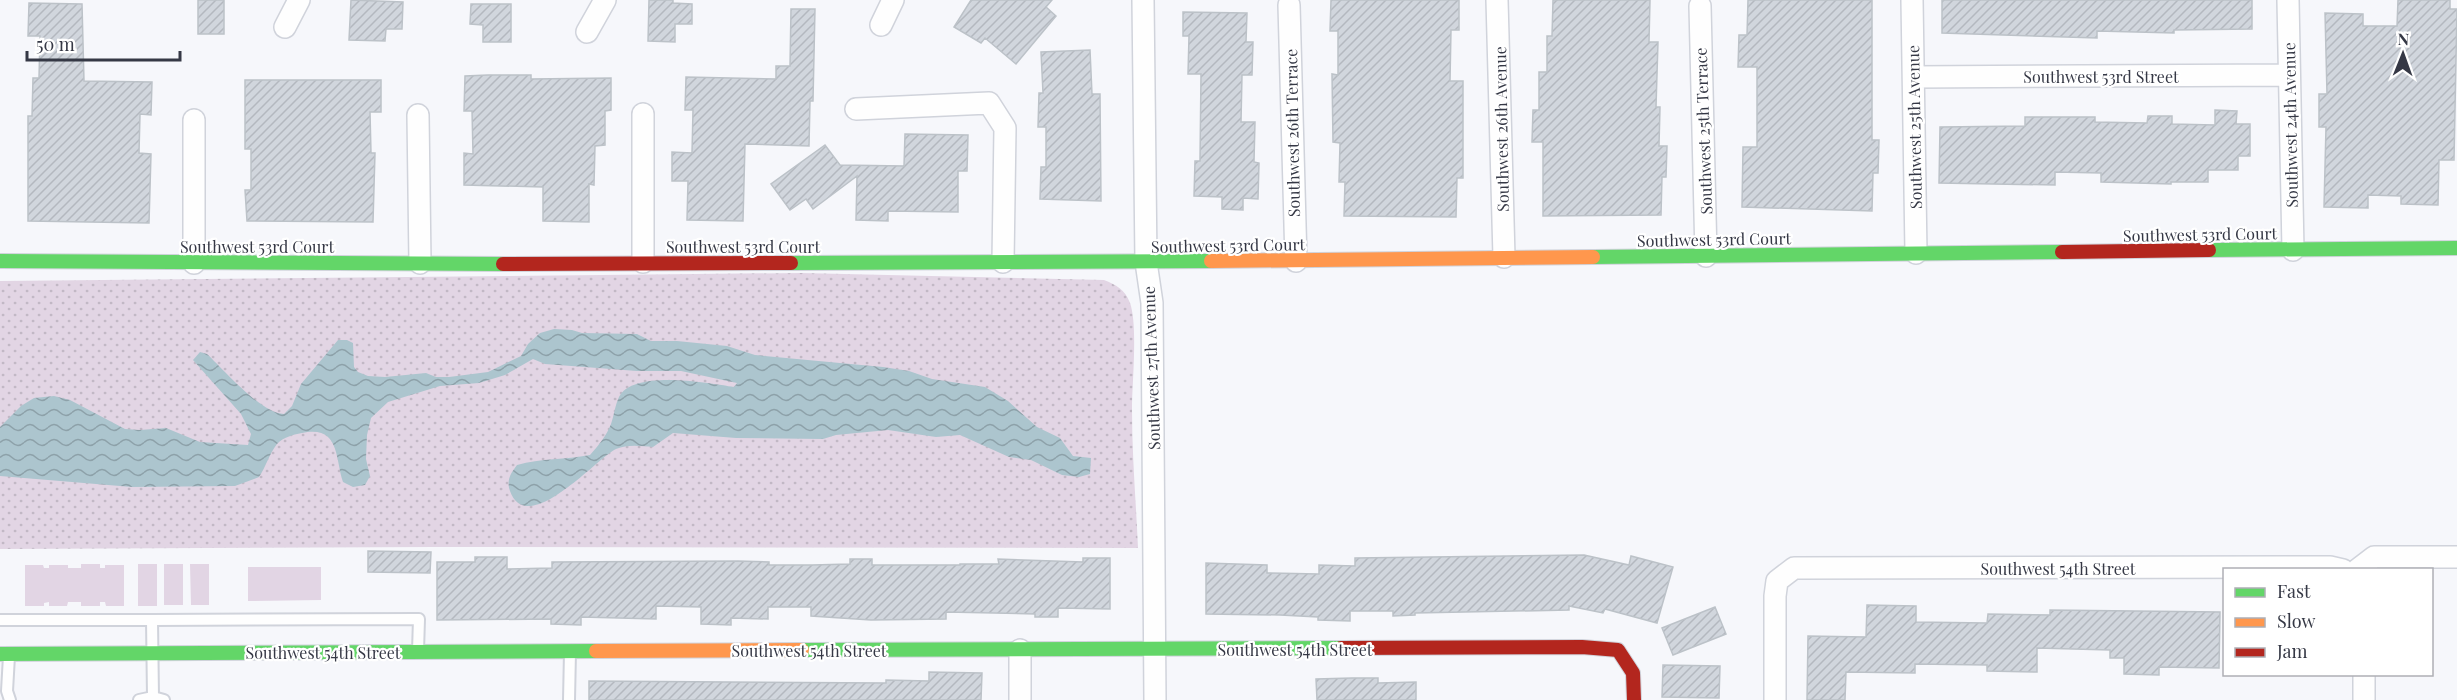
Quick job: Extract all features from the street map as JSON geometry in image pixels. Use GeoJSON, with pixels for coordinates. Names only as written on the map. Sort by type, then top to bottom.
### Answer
{"type":"FeatureCollection","features":[{"type":"Feature","properties":{"kind":"street"},"geometry":{"type":"LineString","coordinates":[[285,27],[299,0]]}},
{"type":"Feature","properties":{"kind":"street"},"geometry":{"type":"LineString","coordinates":[[587,32],[605,0]]}},
{"type":"Feature","properties":{"kind":"street"},"geometry":{"type":"LineString","coordinates":[[880,25],[893,0]]}},
{"type":"Feature","properties":{"kind":"street","name":"Southwest 27th Avenue"},"geometry":{"type":"LineString","coordinates":[[1143,0],[1146,262],[1152,303],[1155,700]]}},
{"type":"Feature","properties":{"kind":"street","name":"Southwest 26th Avenue"},"geometry":{"type":"LineString","coordinates":[[1497,0],[1504,258]]}},
{"type":"Feature","properties":{"kind":"street","name":"Southwest 25th Avenue"},"geometry":{"type":"LineString","coordinates":[[1912,0],[1916,253]]}},
{"type":"Feature","properties":{"kind":"street","name":"Southwest 24th Avenue"},"geometry":{"type":"LineString","coordinates":[[2288,0],[2293,249]]}},
{"type":"Feature","properties":{"kind":"street","name":"Southwest 26th Terrace"},"geometry":{"type":"LineString","coordinates":[[1289,5],[1296,261]]}},
{"type":"Feature","properties":{"kind":"street","name":"Southwest 25th Terrace"},"geometry":{"type":"LineString","coordinates":[[1700,6],[1706,256]]}},
{"type":"Feature","properties":{"kind":"street","name":"Southwest 53rd Street"},"geometry":{"type":"LineString","coordinates":[[1914,77],[2288,75]]}},
{"type":"Feature","properties":{"kind":"street"},"geometry":{"type":"LineString","coordinates":[[856,109],[989,103],[1005,128],[1003,262]]}},
{"type":"Feature","properties":{"kind":"street"},"geometry":{"type":"LineString","coordinates":[[643,114],[643,262]]}},
{"type":"Feature","properties":{"kind":"street"},"geometry":{"type":"LineString","coordinates":[[418,115],[420,263]]}},
{"type":"Feature","properties":{"kind":"street"},"geometry":{"type":"LineString","coordinates":[[194,120],[194,263]]}},
{"type":"Feature","properties":{"kind":"street","name":"Southwest 53rd Court"},"geometry":{"type":"LineString","coordinates":[[0,261],[194,263],[1146,262],[2457,248]]}},
{"type":"Feature","properties":{"kind":"street"},"geometry":{"type":"LineString","coordinates":[[2360,568],[2374,557],[2457,557]]}},
{"type":"Feature","properties":{"kind":"street","name":"Southwest 54th Street"},"geometry":{"type":"LineString","coordinates":[[1775,700],[1777,580],[1794,568],[2334,568]]}},
{"type":"Feature","properties":{"kind":"street","name":"Southwest 54th Street"},"geometry":{"type":"LineString","coordinates":[[4,654],[1582,647],[1618,650],[1633,673],[1634,700]]}},
{"type":"Feature","properties":{"kind":"street"},"geometry":{"type":"LineString","coordinates":[[1020,650],[1020,700]]}},
{"type":"Feature","properties":{"kind":"street"},"geometry":{"type":"LineString","coordinates":[[2364,676],[2364,700]]}},
{"type":"Feature","properties":{"kind":"lane"},"geometry":{"type":"LineString","coordinates":[[0,620],[419,619],[418,651]]}},
{"type":"Feature","properties":{"kind":"lane"},"geometry":{"type":"LineString","coordinates":[[139,700],[158,699],[152,653],[152,620]]}},
{"type":"Feature","properties":{"kind":"lane"},"geometry":{"type":"LineString","coordinates":[[569,700],[570,651]]}},
{"type":"Feature","properties":{"kind":"lane"},"geometry":{"type":"LineString","coordinates":[[4,654],[7,691],[10,700]]}},
{"type":"Feature","properties":{"kind":"shaded area"},"geometry":{"type":"Polygon","coordinates":[[[801,273],[1104,280],[1120,288],[1130,303],[1134,325],[1132,427],[1138,548],[0,549],[0,281],[801,273]]]}},
{"type":"Feature","properties":{"kind":"shaded area"},"geometry":{"type":"Polygon","coordinates":[[[81,564],[100,564],[100,568],[105,568],[105,565],[124,565],[124,606],[106,606],[105,602],[100,602],[100,606],[81,606],[81,602],[68,602],[67,606],[49,606],[49,602],[44,603],[44,606],[25,606],[25,565],[43,565],[44,568],[49,568],[49,565],[68,565],[68,568],[81,568],[81,564]]]}},
{"type":"Feature","properties":{"kind":"shaded area"},"geometry":{"type":"Polygon","coordinates":[[[138,564],[157,564],[157,606],[138,606],[138,564]]]}},
{"type":"Feature","properties":{"kind":"shaded area"},"geometry":{"type":"Polygon","coordinates":[[[164,564],[183,564],[183,605],[164,605],[164,564]]]}},
{"type":"Feature","properties":{"kind":"shaded area"},"geometry":{"type":"Polygon","coordinates":[[[190,564],[209,564],[209,605],[191,605],[190,564]]]}},
{"type":"Feature","properties":{"kind":"shaded area"},"geometry":{"type":"Polygon","coordinates":[[[248,567],[321,567],[321,600],[248,601],[248,567]]]}},
{"type":"Feature","properties":{"kind":"water"},"geometry":{"type":"Polygon","coordinates":[[[554,329],[582,333],[637,334],[651,341],[727,346],[755,355],[883,367],[909,371],[932,379],[985,387],[1008,401],[1037,427],[1060,438],[1073,456],[1091,458],[1090,474],[1079,477],[1062,475],[1031,460],[1009,457],[960,435],[936,437],[888,430],[836,435],[823,439],[736,438],[673,433],[653,447],[630,446],[616,449],[562,491],[546,501],[531,506],[519,503],[510,491],[509,480],[517,465],[590,455],[607,432],[616,403],[627,388],[655,380],[690,381],[734,387],[737,383],[681,371],[637,371],[545,364],[533,359],[505,375],[479,383],[440,386],[388,402],[371,418],[367,435],[366,459],[370,476],[365,485],[353,487],[343,482],[334,445],[323,434],[314,432],[302,433],[282,440],[274,448],[259,477],[235,486],[132,487],[0,476],[0,427],[21,406],[34,398],[54,396],[70,400],[125,429],[166,428],[200,442],[248,445],[251,434],[241,414],[193,360],[200,352],[207,354],[254,399],[275,412],[284,414],[292,406],[301,384],[338,340],[353,343],[354,367],[358,372],[368,376],[385,377],[426,373],[436,377],[449,377],[488,372],[521,356],[528,344],[540,333],[554,329]]]}},
{"type":"Feature","properties":{"kind":"building"},"geometry":{"type":"Polygon","coordinates":[[[198,0],[224,0],[224,34],[198,34],[198,0]]]}},
{"type":"Feature","properties":{"kind":"building"},"geometry":{"type":"Polygon","coordinates":[[[351,0],[403,2],[402,29],[386,29],[385,41],[349,40],[351,0]]]}},
{"type":"Feature","properties":{"kind":"building"},"geometry":{"type":"Polygon","coordinates":[[[649,0],[673,0],[673,3],[692,4],[692,24],[675,24],[675,42],[648,41],[649,0]]]}},
{"type":"Feature","properties":{"kind":"building"},"geometry":{"type":"Polygon","coordinates":[[[971,0],[1052,0],[1046,7],[1056,16],[1016,64],[985,38],[981,43],[954,27],[971,0]]]}},
{"type":"Feature","properties":{"kind":"building"},"geometry":{"type":"Polygon","coordinates":[[[1331,0],[1459,0],[1459,30],[1451,30],[1450,81],[1463,81],[1463,178],[1457,178],[1456,217],[1344,216],[1345,182],[1339,182],[1340,143],[1333,142],[1332,74],[1338,75],[1338,31],[1330,31],[1331,0]]]}},
{"type":"Feature","properties":{"kind":"building"},"geometry":{"type":"Polygon","coordinates":[[[1553,0],[1650,0],[1649,42],[1658,42],[1656,107],[1660,107],[1659,146],[1667,146],[1666,177],[1662,177],[1661,215],[1543,216],[1543,142],[1532,142],[1533,110],[1539,110],[1539,72],[1547,72],[1547,36],[1552,36],[1553,0]]]}},
{"type":"Feature","properties":{"kind":"building"},"geometry":{"type":"Polygon","coordinates":[[[1748,0],[1872,0],[1872,140],[1879,140],[1878,173],[1873,173],[1872,211],[1742,207],[1743,147],[1757,147],[1757,67],[1738,67],[1739,35],[1747,35],[1748,0]]]}},
{"type":"Feature","properties":{"kind":"building"},"geometry":{"type":"Polygon","coordinates":[[[1942,0],[2252,0],[2252,29],[2174,30],[2174,33],[2097,31],[2097,38],[1942,33],[1942,0]]]}},
{"type":"Feature","properties":{"kind":"building"},"geometry":{"type":"Polygon","coordinates":[[[2398,0],[2450,0],[2450,9],[2457,9],[2454,160],[2439,160],[2438,205],[2401,204],[2401,196],[2368,195],[2368,208],[2324,207],[2326,127],[2319,127],[2319,94],[2327,94],[2325,13],[2363,14],[2363,26],[2397,26],[2398,0]]]}},
{"type":"Feature","properties":{"kind":"building"},"geometry":{"type":"Polygon","coordinates":[[[29,3],[82,4],[84,81],[152,82],[151,115],[140,114],[139,153],[151,154],[149,223],[28,221],[28,116],[32,116],[33,78],[39,78],[40,36],[28,36],[29,3]]]}},
{"type":"Feature","properties":{"kind":"building"},"geometry":{"type":"Polygon","coordinates":[[[471,4],[511,4],[511,42],[483,42],[483,25],[470,24],[471,4]]]}},
{"type":"Feature","properties":{"kind":"building"},"geometry":{"type":"Polygon","coordinates":[[[791,9],[815,9],[813,101],[810,101],[809,146],[745,144],[743,221],[687,220],[688,181],[672,181],[672,152],[692,153],[693,110],[685,110],[686,77],[776,79],[776,66],[790,66],[791,9]]]}},
{"type":"Feature","properties":{"kind":"building"},"geometry":{"type":"Polygon","coordinates":[[[1183,12],[1247,13],[1246,42],[1253,42],[1252,75],[1242,75],[1241,122],[1255,122],[1254,162],[1259,163],[1258,199],[1243,198],[1243,210],[1222,209],[1222,197],[1194,196],[1195,161],[1200,161],[1201,74],[1188,74],[1189,36],[1183,36],[1183,12]]]}},
{"type":"Feature","properties":{"kind":"building"},"geometry":{"type":"Polygon","coordinates":[[[1090,50],[1092,94],[1100,94],[1101,201],[1040,199],[1041,167],[1046,167],[1046,127],[1038,127],[1039,93],[1043,93],[1041,52],[1090,50]]]}},
{"type":"Feature","properties":{"kind":"building"},"geometry":{"type":"Polygon","coordinates":[[[531,75],[531,79],[611,78],[611,110],[605,111],[605,145],[595,146],[594,185],[589,184],[589,222],[543,221],[543,187],[464,185],[464,153],[473,154],[472,111],[464,111],[465,76],[531,75]]]}},
{"type":"Feature","properties":{"kind":"building"},"geometry":{"type":"Polygon","coordinates":[[[245,80],[381,80],[381,112],[370,112],[371,153],[375,153],[373,222],[247,221],[245,190],[251,190],[251,149],[245,149],[245,80]]]}},
{"type":"Feature","properties":{"kind":"building"},"geometry":{"type":"Polygon","coordinates":[[[2215,110],[2237,111],[2236,124],[2250,124],[2250,156],[2238,156],[2238,170],[2208,170],[2208,182],[2171,182],[2171,184],[2101,182],[2101,173],[2055,172],[2055,185],[1939,183],[1940,127],[2025,126],[2025,117],[2095,117],[2095,122],[2147,123],[2148,116],[2172,116],[2172,124],[2215,125],[2215,110]]]}},
{"type":"Feature","properties":{"kind":"building"},"geometry":{"type":"Polygon","coordinates":[[[905,134],[968,135],[967,171],[958,171],[958,212],[888,211],[888,221],[856,220],[857,176],[813,209],[806,199],[790,210],[771,184],[825,145],[840,165],[904,166],[905,134]]]}},
{"type":"Feature","properties":{"kind":"building"},"geometry":{"type":"Polygon","coordinates":[[[368,551],[431,552],[430,573],[368,572],[368,551]]]}},
{"type":"Feature","properties":{"kind":"building"},"geometry":{"type":"Polygon","coordinates":[[[1584,555],[1629,565],[1631,556],[1673,567],[1657,623],[1605,609],[1603,613],[1569,606],[1569,610],[1415,613],[1415,615],[1393,616],[1393,611],[1350,611],[1350,621],[1280,615],[1206,614],[1206,563],[1267,565],[1267,573],[1319,574],[1319,565],[1355,566],[1355,558],[1584,555]]]}},
{"type":"Feature","properties":{"kind":"building"},"geometry":{"type":"Polygon","coordinates":[[[475,557],[507,557],[507,569],[552,568],[552,562],[738,561],[769,562],[769,565],[812,565],[850,564],[850,559],[872,559],[872,565],[960,565],[999,564],[998,559],[1083,562],[1083,558],[1110,558],[1110,609],[1058,608],[1058,617],[1035,617],[1035,614],[946,612],[946,619],[871,620],[811,616],[811,607],[768,607],[768,619],[731,618],[731,625],[701,624],[701,607],[656,606],[656,619],[581,617],[581,625],[551,624],[551,619],[437,620],[437,562],[475,562],[475,557]]]}},
{"type":"Feature","properties":{"kind":"building"},"geometry":{"type":"Polygon","coordinates":[[[1867,605],[1916,606],[1916,622],[1987,623],[1988,614],[2050,615],[2050,610],[2220,612],[2219,668],[2159,667],[2159,675],[2124,674],[2124,658],[2110,658],[2110,650],[2037,648],[2037,672],[1987,671],[1987,665],[1915,664],[1915,673],[1846,672],[1845,700],[1807,700],[1808,636],[1866,637],[1867,605]]]}},
{"type":"Feature","properties":{"kind":"building"},"geometry":{"type":"Polygon","coordinates":[[[1715,607],[1726,634],[1673,655],[1662,628],[1715,607]]]}},
{"type":"Feature","properties":{"kind":"building"},"geometry":{"type":"Polygon","coordinates":[[[1663,665],[1720,666],[1719,698],[1662,697],[1663,665]]]}},
{"type":"Feature","properties":{"kind":"building"},"geometry":{"type":"Polygon","coordinates":[[[929,672],[982,673],[981,700],[589,700],[589,681],[886,683],[886,680],[929,681],[929,672]]]}},
{"type":"Feature","properties":{"kind":"building"},"geometry":{"type":"Polygon","coordinates":[[[1378,678],[1378,683],[1416,682],[1416,700],[1317,700],[1316,679],[1378,678]]]}},
{"type":"Feature","properties":{"kind":"traffic: fast"},"geometry":{"type":"LineString","coordinates":[[2209,250],[2457,248]]}},
{"type":"Feature","properties":{"kind":"traffic: fast"},"geometry":{"type":"LineString","coordinates":[[1593,257],[2062,252]]}},
{"type":"Feature","properties":{"kind":"traffic: fast"},"geometry":{"type":"LineString","coordinates":[[0,261],[503,264]]}},
{"type":"Feature","properties":{"kind":"traffic: fast"},"geometry":{"type":"LineString","coordinates":[[791,263],[1211,261]]}},
{"type":"Feature","properties":{"kind":"traffic: fast"},"geometry":{"type":"LineString","coordinates":[[802,650],[1341,648]]}},
{"type":"Feature","properties":{"kind":"traffic: fast"},"geometry":{"type":"LineString","coordinates":[[0,654],[596,651]]}},
{"type":"Feature","properties":{"kind":"traffic: slow"},"geometry":{"type":"LineString","coordinates":[[1211,261],[1593,257]]}},
{"type":"Feature","properties":{"kind":"traffic: slow"},"geometry":{"type":"LineString","coordinates":[[596,651],[802,650]]}},
{"type":"Feature","properties":{"kind":"traffic: jam"},"geometry":{"type":"LineString","coordinates":[[2062,252],[2209,250]]}},
{"type":"Feature","properties":{"kind":"traffic: jam"},"geometry":{"type":"LineString","coordinates":[[503,264],[791,263]]}},
{"type":"Feature","properties":{"kind":"traffic: jam"},"geometry":{"type":"LineString","coordinates":[[1341,648],[1582,647],[1618,650],[1633,673],[1634,700]]}}]}
